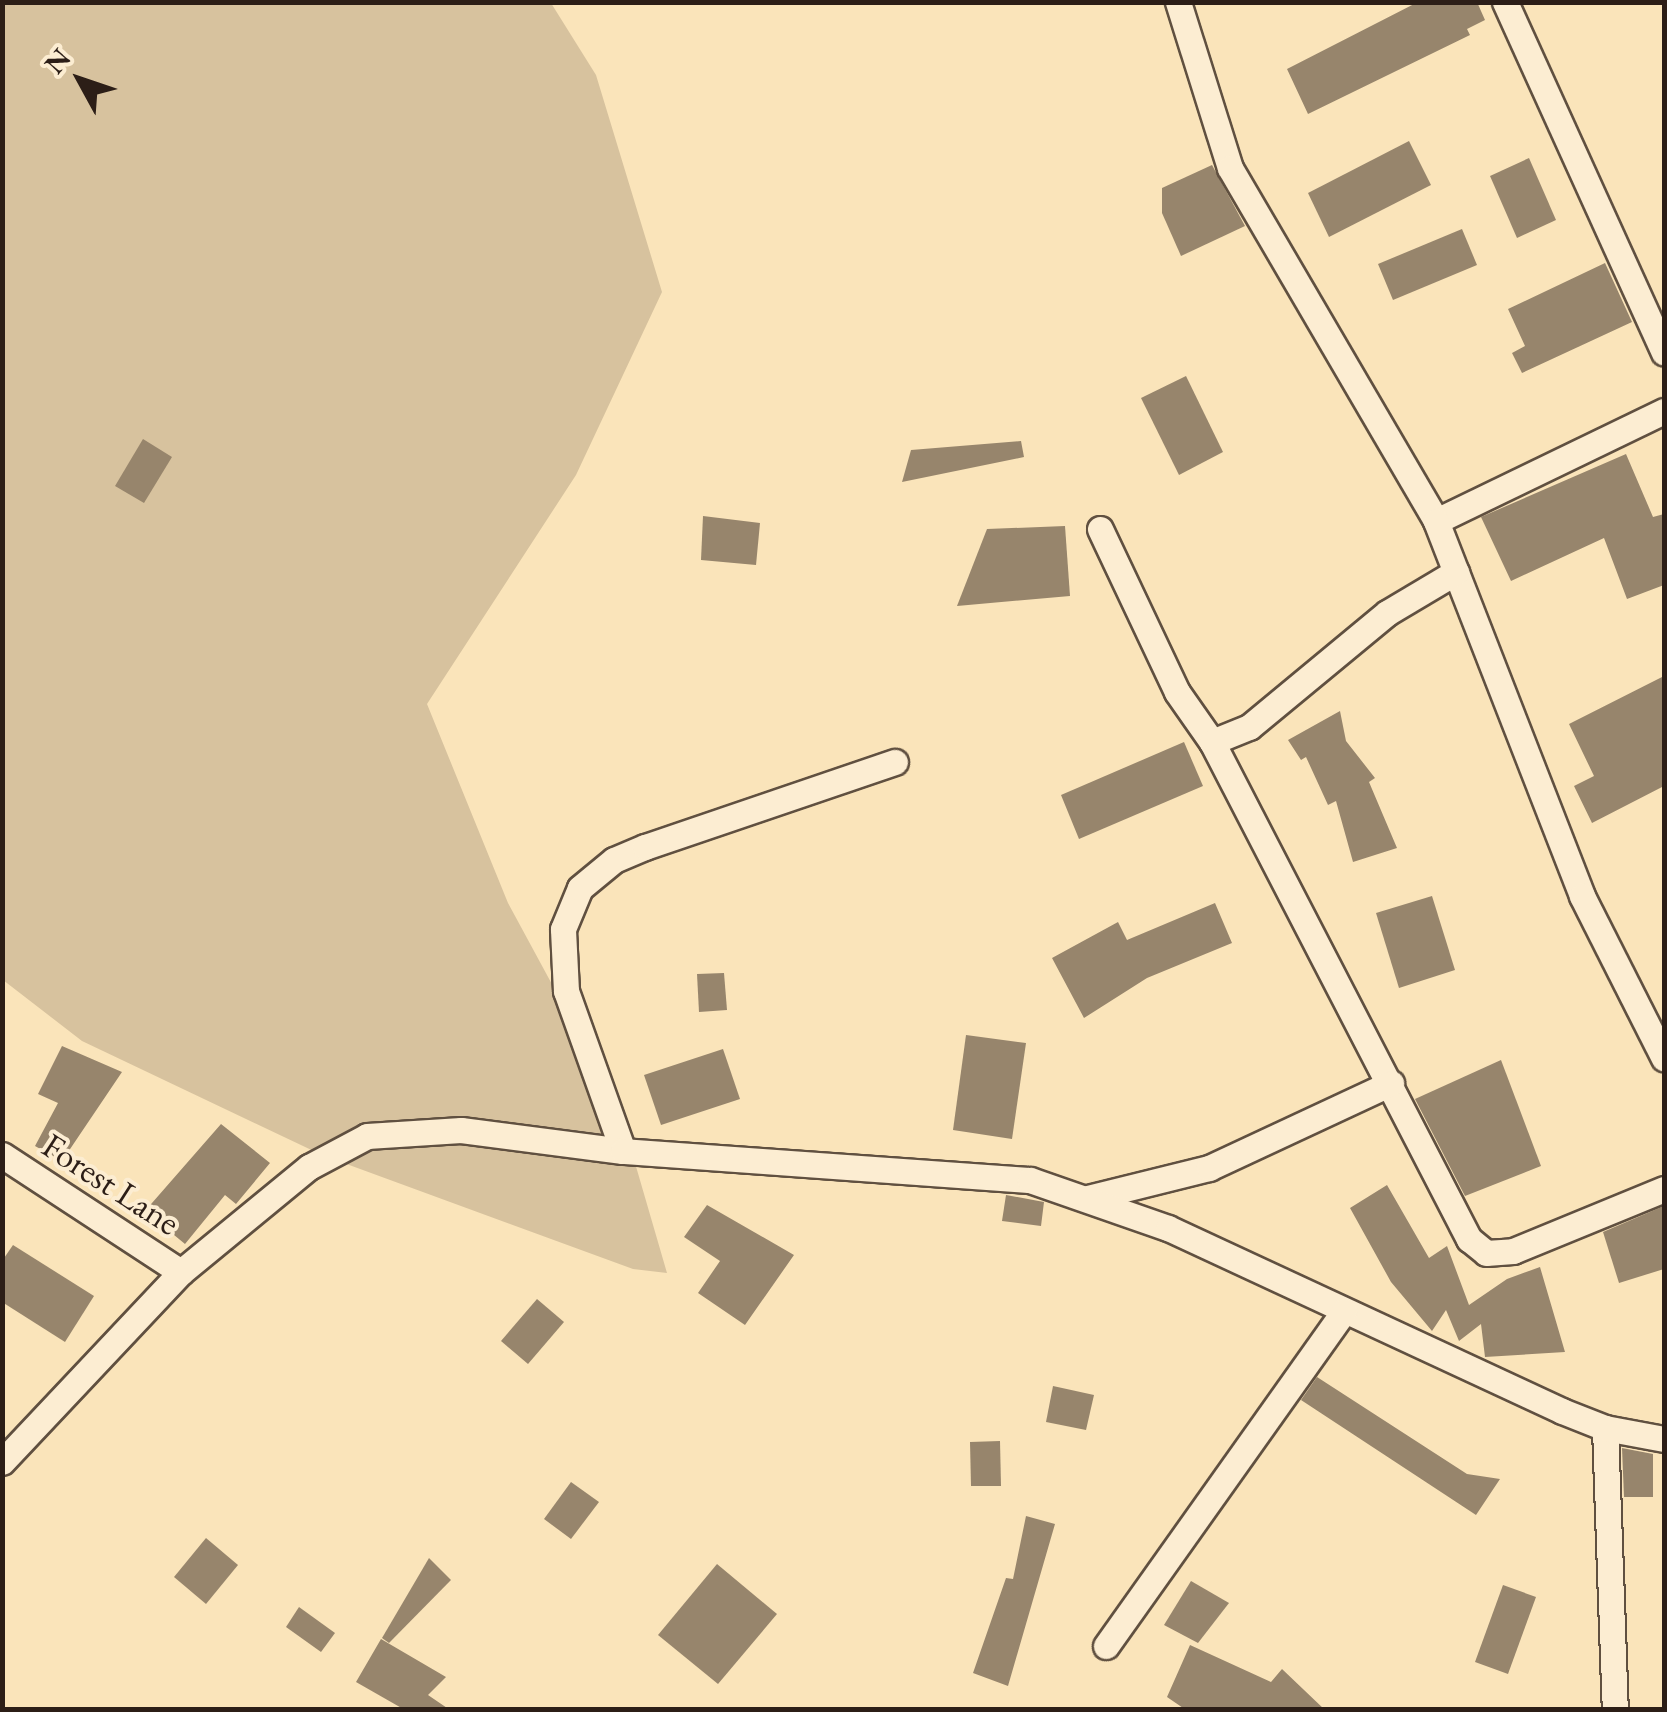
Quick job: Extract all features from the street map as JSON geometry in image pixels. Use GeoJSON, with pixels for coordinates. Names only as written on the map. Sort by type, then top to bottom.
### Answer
{"type":"FeatureCollection","features":[{"type":"Feature","properties":{"kind":"street"},"geometry":{"type":"LineString","coordinates":[[1178,2],[1230,168],[1436,520],[1582,896],[1664,1058]]}},
{"type":"Feature","properties":{"kind":"street"},"geometry":{"type":"LineString","coordinates":[[1505,2],[1664,352]]}},
{"type":"Feature","properties":{"kind":"street"},"geometry":{"type":"LineString","coordinates":[[1436,520],[1664,411]]}},
{"type":"Feature","properties":{"kind":"street"},"geometry":{"type":"LineString","coordinates":[[1100,529],[1177,692],[1212,742],[1470,1239],[1486,1252],[1514,1251],[1664,1188]]}},
{"type":"Feature","properties":{"kind":"street"},"geometry":{"type":"LineString","coordinates":[[1212,742],[1249,727],[1386,613],[1456,572]]}},
{"type":"Feature","properties":{"kind":"street"},"geometry":{"type":"LineString","coordinates":[[623,1151],[566,991],[562,929],[580,888],[614,860],[646,846],[894,762]]}},
{"type":"Feature","properties":{"kind":"street"},"geometry":{"type":"LineString","coordinates":[[1087,1198],[1210,1168],[1391,1083]]}},
{"type":"Feature","properties":{"kind":"street"},"geometry":{"type":"LineString","coordinates":[[2,1462],[182,1272],[310,1168],[367,1136],[462,1130],[623,1151],[1030,1180],[1168,1228],[1605,1428],[1664,1439]]}},
{"type":"Feature","properties":{"kind":"street","name":"Forest Lane"},"geometry":{"type":"LineString","coordinates":[[2,1155],[182,1272]]}},
{"type":"Feature","properties":{"kind":"street"},"geometry":{"type":"LineString","coordinates":[[1106,1646],[1344,1311]]}},
{"type":"Feature","properties":{"kind":"street"},"geometry":{"type":"LineString","coordinates":[[1605,1428],[1615,1710]]}},
{"type":"Feature","properties":{"kind":"shaded area"},"geometry":{"type":"Polygon","coordinates":[[[2,3],[551,3],[596,75],[662,292],[576,475],[427,704],[508,903],[619,1108],[667,1273],[633,1269],[322,1155],[82,1041],[3,980],[2,3]]]}},
{"type":"Feature","properties":{"kind":"building"},"geometry":{"type":"Polygon","coordinates":[[[1418,2],[1477,2],[1485,20],[1467,29],[1470,35],[1308,114],[1287,69],[1418,2]]]}},
{"type":"Feature","properties":{"kind":"building"},"geometry":{"type":"Polygon","coordinates":[[[1409,141],[1431,185],[1329,237],[1308,193],[1409,141]]]}},
{"type":"Feature","properties":{"kind":"building"},"geometry":{"type":"Polygon","coordinates":[[[1529,158],[1556,220],[1517,238],[1490,176],[1529,158]]]}},
{"type":"Feature","properties":{"kind":"building"},"geometry":{"type":"Polygon","coordinates":[[[1212,165],[1245,226],[1181,256],[1162,213],[1162,188],[1212,165]]]}},
{"type":"Feature","properties":{"kind":"building"},"geometry":{"type":"Polygon","coordinates":[[[1462,229],[1477,265],[1393,300],[1378,264],[1462,229]]]}},
{"type":"Feature","properties":{"kind":"building"},"geometry":{"type":"Polygon","coordinates":[[[1605,263],[1632,322],[1522,373],[1512,353],[1525,346],[1508,309],[1605,263]]]}},
{"type":"Feature","properties":{"kind":"building"},"geometry":{"type":"Polygon","coordinates":[[[1186,376],[1223,452],[1179,475],[1141,398],[1186,376]]]}},
{"type":"Feature","properties":{"kind":"building"},"geometry":{"type":"Polygon","coordinates":[[[143,439],[172,457],[144,503],[115,486],[143,439]]]}},
{"type":"Feature","properties":{"kind":"building"},"geometry":{"type":"Polygon","coordinates":[[[1021,441],[1024,457],[902,482],[911,450],[1021,441]]]}},
{"type":"Feature","properties":{"kind":"building"},"geometry":{"type":"Polygon","coordinates":[[[1626,454],[1653,517],[1664,514],[1664,585],[1627,599],[1604,538],[1511,581],[1481,517],[1626,454]]]}},
{"type":"Feature","properties":{"kind":"building"},"geometry":{"type":"Polygon","coordinates":[[[703,516],[760,523],[756,565],[701,560],[703,516]]]}},
{"type":"Feature","properties":{"kind":"building"},"geometry":{"type":"Polygon","coordinates":[[[1065,526],[1070,596],[957,606],[987,529],[1065,526]]]}},
{"type":"Feature","properties":{"kind":"building"},"geometry":{"type":"Polygon","coordinates":[[[1664,676],[1664,786],[1592,823],[1574,786],[1594,776],[1569,724],[1664,676]]]}},
{"type":"Feature","properties":{"kind":"building"},"geometry":{"type":"Polygon","coordinates":[[[1340,711],[1346,741],[1375,778],[1369,782],[1397,848],[1353,862],[1336,801],[1328,805],[1306,757],[1301,760],[1288,740],[1340,711]]]}},
{"type":"Feature","properties":{"kind":"building"},"geometry":{"type":"Polygon","coordinates":[[[1184,742],[1203,786],[1079,839],[1061,795],[1184,742]]]}},
{"type":"Feature","properties":{"kind":"building"},"geometry":{"type":"Polygon","coordinates":[[[1432,896],[1455,970],[1399,988],[1376,913],[1432,896]]]}},
{"type":"Feature","properties":{"kind":"building"},"geometry":{"type":"Polygon","coordinates":[[[1215,903],[1232,943],[1147,978],[1084,1018],[1052,958],[1118,922],[1127,940],[1215,903]]]}},
{"type":"Feature","properties":{"kind":"building"},"geometry":{"type":"Polygon","coordinates":[[[724,973],[727,1010],[699,1012],[697,974],[724,973]]]}},
{"type":"Feature","properties":{"kind":"building"},"geometry":{"type":"Polygon","coordinates":[[[966,1035],[1026,1043],[1012,1139],[953,1130],[966,1035]]]}},
{"type":"Feature","properties":{"kind":"building"},"geometry":{"type":"Polygon","coordinates":[[[62,1046],[122,1072],[62,1161],[35,1146],[58,1103],[38,1094],[62,1046]]]}},
{"type":"Feature","properties":{"kind":"building"},"geometry":{"type":"Polygon","coordinates":[[[723,1049],[740,1099],[661,1125],[644,1075],[723,1049]]]}},
{"type":"Feature","properties":{"kind":"building"},"geometry":{"type":"Polygon","coordinates":[[[1501,1060],[1541,1166],[1465,1196],[1415,1099],[1501,1060]]]}},
{"type":"Feature","properties":{"kind":"building"},"geometry":{"type":"Polygon","coordinates":[[[221,1124],[270,1163],[236,1204],[225,1195],[185,1244],[145,1211],[221,1124]]]}},
{"type":"Feature","properties":{"kind":"building"},"geometry":{"type":"Polygon","coordinates":[[[1387,1185],[1429,1258],[1447,1246],[1469,1305],[1507,1279],[1540,1267],[1565,1352],[1485,1357],[1481,1324],[1459,1341],[1446,1310],[1432,1331],[1391,1282],[1350,1208],[1387,1185]]]}},
{"type":"Feature","properties":{"kind":"building"},"geometry":{"type":"Polygon","coordinates":[[[1006,1195],[1044,1202],[1041,1226],[1002,1221],[1006,1195]]]}},
{"type":"Feature","properties":{"kind":"building"},"geometry":{"type":"Polygon","coordinates":[[[707,1205],[794,1255],[745,1325],[698,1293],[720,1261],[684,1237],[707,1205]]]}},
{"type":"Feature","properties":{"kind":"building"},"geometry":{"type":"Polygon","coordinates":[[[1664,1206],[1664,1269],[1619,1283],[1603,1232],[1664,1206]]]}},
{"type":"Feature","properties":{"kind":"building"},"geometry":{"type":"Polygon","coordinates":[[[13,1245],[94,1296],[65,1342],[2,1302],[2,1261],[13,1245]]]}},
{"type":"Feature","properties":{"kind":"building"},"geometry":{"type":"Polygon","coordinates":[[[537,1299],[564,1322],[528,1364],[501,1341],[537,1299]]]}},
{"type":"Feature","properties":{"kind":"building"},"geometry":{"type":"Polygon","coordinates":[[[1317,1377],[1467,1474],[1500,1479],[1476,1515],[1301,1400],[1317,1377]]]}},
{"type":"Feature","properties":{"kind":"building"},"geometry":{"type":"Polygon","coordinates":[[[1053,1386],[1094,1395],[1086,1430],[1046,1422],[1053,1386]]]}},
{"type":"Feature","properties":{"kind":"building"},"geometry":{"type":"Polygon","coordinates":[[[1000,1441],[1001,1486],[971,1486],[970,1442],[1000,1441]]]}},
{"type":"Feature","properties":{"kind":"building"},"geometry":{"type":"Polygon","coordinates":[[[1622,1448],[1653,1454],[1653,1497],[1624,1497],[1622,1448]]]}},
{"type":"Feature","properties":{"kind":"building"},"geometry":{"type":"Polygon","coordinates":[[[571,1482],[599,1502],[571,1539],[544,1519],[571,1482]]]}},
{"type":"Feature","properties":{"kind":"building"},"geometry":{"type":"Polygon","coordinates":[[[1026,1516],[1055,1524],[1008,1686],[973,1673],[1006,1578],[1013,1579],[1026,1516]]]}},
{"type":"Feature","properties":{"kind":"building"},"geometry":{"type":"Polygon","coordinates":[[[206,1538],[238,1565],[206,1604],[174,1577],[206,1538]]]}},
{"type":"Feature","properties":{"kind":"building"},"geometry":{"type":"Polygon","coordinates":[[[429,1558],[451,1580],[389,1643],[382,1638],[429,1558]]]}},
{"type":"Feature","properties":{"kind":"building"},"geometry":{"type":"Polygon","coordinates":[[[717,1564],[777,1614],[718,1684],[658,1635],[717,1564]]]}},
{"type":"Feature","properties":{"kind":"building"},"geometry":{"type":"Polygon","coordinates":[[[1191,1581],[1229,1603],[1198,1643],[1164,1625],[1191,1581]]]}},
{"type":"Feature","properties":{"kind":"building"},"geometry":{"type":"Polygon","coordinates":[[[1503,1585],[1536,1597],[1508,1674],[1475,1662],[1503,1585]]]}},
{"type":"Feature","properties":{"kind":"building"},"geometry":{"type":"Polygon","coordinates":[[[299,1607],[335,1633],[321,1652],[286,1627],[299,1607]]]}},
{"type":"Feature","properties":{"kind":"building"},"geometry":{"type":"Polygon","coordinates":[[[381,1639],[446,1677],[428,1695],[450,1710],[405,1710],[356,1682],[381,1639]]]}},
{"type":"Feature","properties":{"kind":"building"},"geometry":{"type":"Polygon","coordinates":[[[1190,1645],[1271,1682],[1282,1669],[1325,1710],[1186,1710],[1167,1697],[1190,1645]]]}}]}
